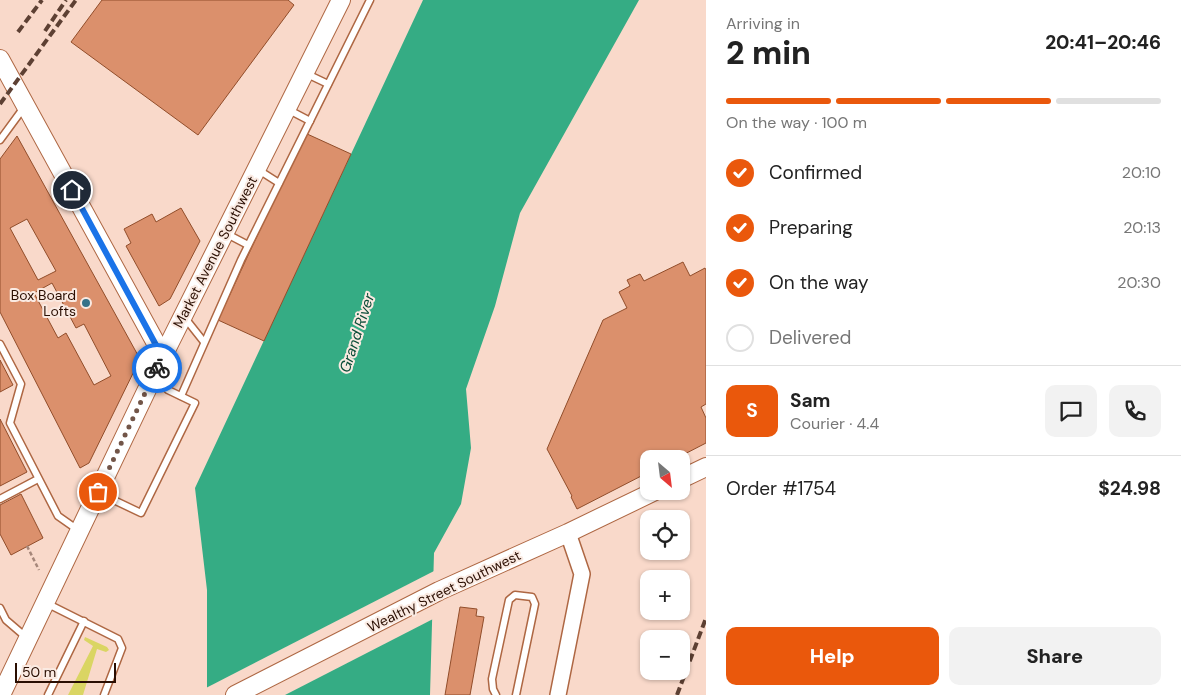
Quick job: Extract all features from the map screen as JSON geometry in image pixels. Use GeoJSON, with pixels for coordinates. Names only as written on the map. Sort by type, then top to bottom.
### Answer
{"type":"FeatureCollection","features":[{"type":"Feature","properties":{"kind":"main road","name":"Market Avenue Southwest"},"geometry":{"type":"LineString","coordinates":[[1,695],[162,356],[341,0]]}},
{"type":"Feature","properties":{"kind":"main road"},"geometry":{"type":"LineString","coordinates":[[0,59],[162,356]]}},
{"type":"Feature","properties":{"kind":"main road"},"geometry":{"type":"LineString","coordinates":[[690,474],[706,467]]}},
{"type":"Feature","properties":{"kind":"main road","name":"Wealthy Street Southwest"},"geometry":{"type":"LineString","coordinates":[[235,695],[439,591],[568,533],[640,498]]}},
{"type":"Feature","properties":{"kind":"street"},"geometry":{"type":"LineString","coordinates":[[558,695],[582,574],[568,533]]}},
{"type":"Feature","properties":{"kind":"lane"},"geometry":{"type":"LineString","coordinates":[[181,396],[248,245],[370,0]]}},
{"type":"Feature","properties":{"kind":"lane"},"geometry":{"type":"LineString","coordinates":[[305,73],[328,84]]}},
{"type":"Feature","properties":{"kind":"lane"},"geometry":{"type":"LineString","coordinates":[[0,140],[26,105]]}},
{"type":"Feature","properties":{"kind":"lane"},"geometry":{"type":"LineString","coordinates":[[286,109],[310,121]]}},
{"type":"Feature","properties":{"kind":"lane"},"geometry":{"type":"LineString","coordinates":[[256,169],[279,183]]}},
{"type":"Feature","properties":{"kind":"lane"},"geometry":{"type":"LineString","coordinates":[[224,233],[248,245]]}},
{"type":"Feature","properties":{"kind":"lane"},"geometry":{"type":"LineString","coordinates":[[183,316],[204,342]]}},
{"type":"Feature","properties":{"kind":"lane"},"geometry":{"type":"LineString","coordinates":[[0,344],[20,384],[10,423],[58,516],[79,531]]}},
{"type":"Feature","properties":{"kind":"lane"},"geometry":{"type":"LineString","coordinates":[[98,492],[141,513],[195,403],[168,390],[153,376]]}},
{"type":"Feature","properties":{"kind":"lane"},"geometry":{"type":"LineString","coordinates":[[0,499],[38,479]]}},
{"type":"Feature","properties":{"kind":"lane"},"geometry":{"type":"LineString","coordinates":[[496,695],[492,689],[492,679],[509,600],[515,595],[532,598],[535,604],[516,695]]}},
{"type":"Feature","properties":{"kind":"lane"},"geometry":{"type":"LineString","coordinates":[[45,603],[118,639],[122,648],[104,695]]}},
{"type":"Feature","properties":{"kind":"lane"},"geometry":{"type":"LineString","coordinates":[[0,608],[6,620],[28,639]]}},
{"type":"Feature","properties":{"kind":"lane"},"geometry":{"type":"LineString","coordinates":[[48,695],[84,621]]}},
{"type":"Feature","properties":{"kind":"path"},"geometry":{"type":"LineString","coordinates":[[27,546],[39,570]]}},
{"type":"Feature","properties":{"kind":"shaded area"},"geometry":{"type":"Polygon","coordinates":[[[85,637],[107,647],[109,650],[106,652],[97,649],[83,695],[68,695],[93,646],[84,640],[85,637]]]}},
{"type":"Feature","properties":{"kind":"water","name":"Grand River"},"geometry":{"type":"Polygon","coordinates":[[[423,0],[639,0],[520,213],[495,306],[466,389],[471,448],[461,504],[434,553],[430,695],[207,695],[207,590],[195,488],[423,0]]]}},
{"type":"Feature","properties":{"kind":"pier"},"geometry":{"type":"Polygon","coordinates":[[[436,570],[435,618],[285,695],[204,695],[204,689],[436,570]]]}},
{"type":"Feature","properties":{"kind":"building"},"geometry":{"type":"Polygon","coordinates":[[[102,0],[288,0],[294,5],[198,135],[71,42],[102,0]]]}},
{"type":"Feature","properties":{"kind":"building"},"geometry":{"type":"Polygon","coordinates":[[[305,133],[351,154],[264,341],[218,320],[305,133]]]}},
{"type":"Feature","properties":{"kind":"building","name":"Box Board Lofts"},"geometry":{"type":"Polygon","coordinates":[[[17,136],[140,359],[89,463],[80,468],[0,312],[0,159],[17,136]],[[27,219],[10,228],[38,280],[56,271],[27,219]],[[52,283],[34,293],[58,338],[66,333],[94,385],[111,376],[84,324],[76,328],[52,283]]]}},
{"type":"Feature","properties":{"kind":"building"},"geometry":{"type":"Polygon","coordinates":[[[181,208],[200,241],[170,299],[159,306],[126,246],[131,243],[124,229],[152,214],[156,222],[181,208]]]}},
{"type":"Feature","properties":{"kind":"building"},"geometry":{"type":"Polygon","coordinates":[[[683,262],[690,276],[705,268],[706,270],[706,404],[701,407],[706,418],[706,443],[690,451],[640,450],[640,477],[577,509],[547,449],[603,320],[627,308],[619,292],[630,286],[627,280],[640,274],[644,281],[683,262]]]}},
{"type":"Feature","properties":{"kind":"building"},"geometry":{"type":"Polygon","coordinates":[[[0,360],[13,385],[0,392],[0,360]]]}},
{"type":"Feature","properties":{"kind":"building"},"geometry":{"type":"Polygon","coordinates":[[[0,419],[27,472],[0,486],[0,419]]]}},
{"type":"Feature","properties":{"kind":"building"},"geometry":{"type":"Polygon","coordinates":[[[21,494],[43,538],[11,555],[0,534],[0,505],[21,494]]]}},
{"type":"Feature","properties":{"kind":"building"},"geometry":{"type":"Polygon","coordinates":[[[460,607],[477,609],[476,616],[484,617],[470,695],[445,695],[460,607]]]}},
{"type":"Feature","properties":{"kind":"railway"},"geometry":{"type":"LineString","coordinates":[[18,32],[42,0]]}},
{"type":"Feature","properties":{"kind":"railway"},"geometry":{"type":"LineString","coordinates":[[45,31],[66,0]]}},
{"type":"Feature","properties":{"kind":"railway"},"geometry":{"type":"LineString","coordinates":[[0,104],[76,0]]}},
{"type":"Feature","properties":{"kind":"railway"},"geometry":{"type":"LineString","coordinates":[[677,695],[706,618]]}},
{"type":"Feature","properties":{"kind":"way so far"},"geometry":{"type":"LineString","coordinates":[[98,492],[157,368]]}},
{"type":"Feature","properties":{"kind":"place","name":"Box Board Lofts"},"geometry":{"type":"Point","coordinates":[86,303]}},
{"type":"Feature","properties":{"kind":"route"},"geometry":{"type":"LineString","coordinates":[[72,190],[162,356],[157,368]]}}]}
